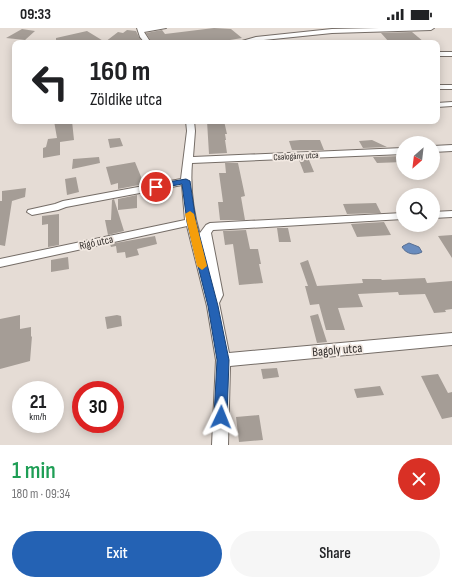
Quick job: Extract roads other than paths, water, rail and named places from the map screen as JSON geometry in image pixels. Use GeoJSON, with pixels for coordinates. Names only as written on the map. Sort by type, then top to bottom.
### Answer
{"type":"FeatureCollection","features":[{"type":"Feature","properties":{"kind":"street"},"geometry":{"type":"LineString","coordinates":[[146,40],[140,29],[163,28]]}},
{"type":"Feature","properties":{"kind":"street"},"geometry":{"type":"LineString","coordinates":[[252,40],[332,31],[431,28]]}},
{"type":"Feature","properties":{"kind":"street"},"geometry":{"type":"LineString","coordinates":[[440,54],[452,54]]}},
{"type":"Feature","properties":{"kind":"street"},"geometry":{"type":"LineString","coordinates":[[440,87],[452,87]]}},
{"type":"Feature","properties":{"kind":"street"},"geometry":{"type":"LineString","coordinates":[[440,105],[452,104]]}},
{"type":"Feature","properties":{"kind":"street"},"geometry":{"type":"LineString","coordinates":[[190,124],[189,160],[186,181],[191,222],[213,306],[223,360],[220,445]]}},
{"type":"Feature","properties":{"kind":"street"},"geometry":{"type":"LineString","coordinates":[[440,149],[452,148]]}},
{"type":"Feature","properties":{"kind":"street","name":"Csalogány utca"},"geometry":{"type":"LineString","coordinates":[[189,160],[396,151]]}},
{"type":"Feature","properties":{"kind":"street"},"geometry":{"type":"LineString","coordinates":[[32,212],[58,207],[63,204],[186,181]]}},
{"type":"Feature","properties":{"kind":"street"},"geometry":{"type":"LineString","coordinates":[[440,215],[452,214]]}},
{"type":"Feature","properties":{"kind":"street"},"geometry":{"type":"LineString","coordinates":[[213,306],[217,294],[204,233],[207,229],[213,226],[396,216]]}},
{"type":"Feature","properties":{"kind":"street","name":"Rigó utca"},"geometry":{"type":"LineString","coordinates":[[0,263],[191,222]]}},
{"type":"Feature","properties":{"kind":"street","name":"Bagoly utca"},"geometry":{"type":"LineString","coordinates":[[223,360],[452,339]]}},
{"type":"Feature","properties":{"kind":"water"},"geometry":{"type":"Polygon","coordinates":[[[409,243],[419,247],[422,252],[414,254],[408,253],[402,247],[409,243]]]}}]}
